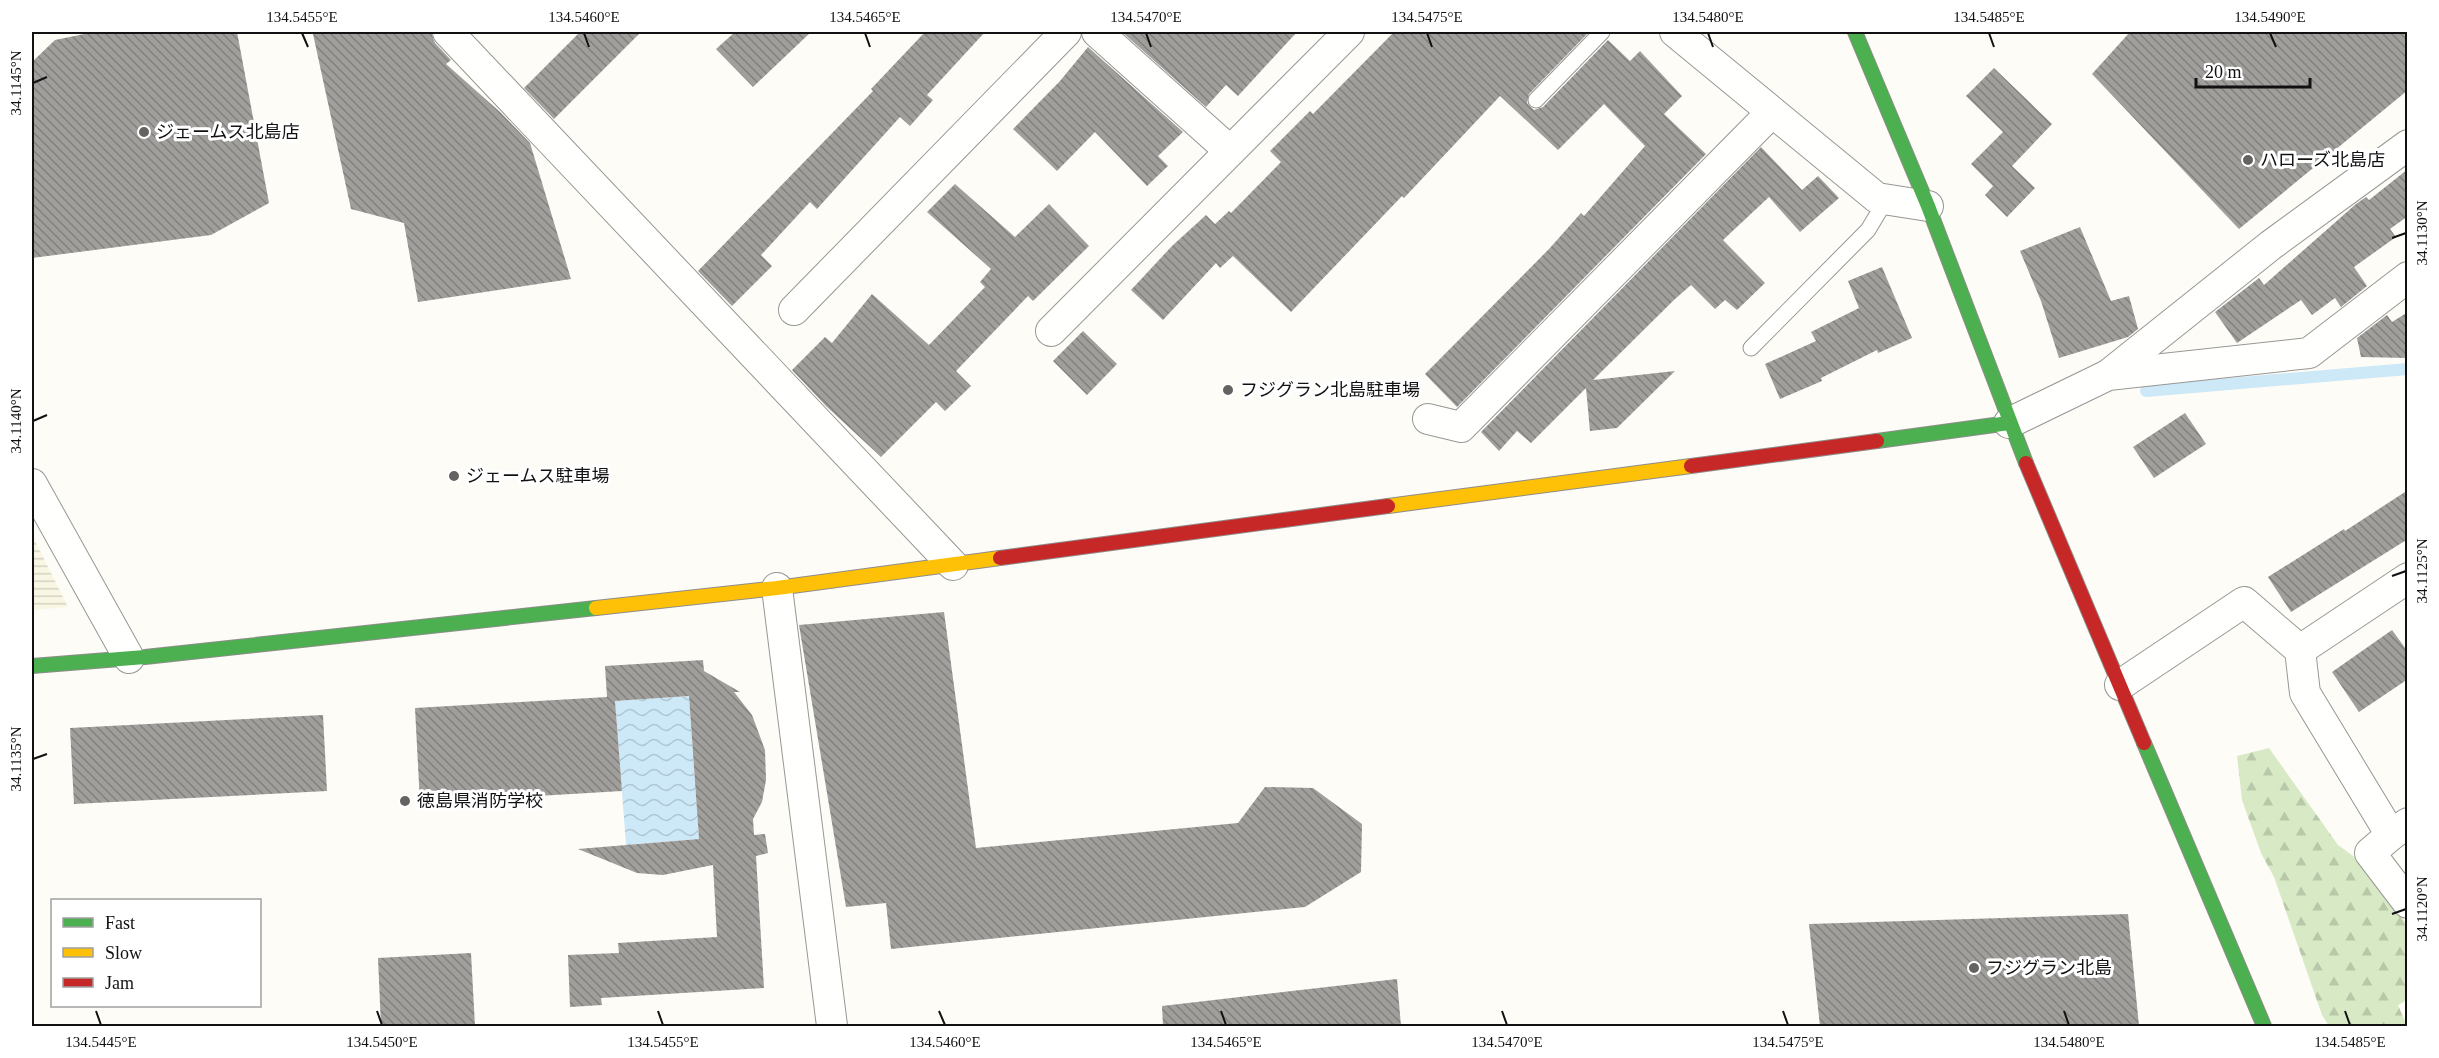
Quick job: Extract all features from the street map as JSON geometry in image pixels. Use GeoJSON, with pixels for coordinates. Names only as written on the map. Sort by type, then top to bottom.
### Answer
{"type":"FeatureCollection","features":[{"type":"Feature","properties":{"kind":"street"},"geometry":{"type":"LineString","coordinates":[[448,32],[953,565]]}},
{"type":"Feature","properties":{"kind":"street"},"geometry":{"type":"LineString","coordinates":[[794,310],[1066,32]]}},
{"type":"Feature","properties":{"kind":"street"},"geometry":{"type":"LineString","coordinates":[[1097,32],[1230,151]]}},
{"type":"Feature","properties":{"kind":"street"},"geometry":{"type":"LineString","coordinates":[[1051,331],[1349,32]]}},
{"type":"Feature","properties":{"kind":"street"},"geometry":{"type":"LineString","coordinates":[[1675,32],[1877,198],[1928,206]]}},
{"type":"Feature","properties":{"kind":"street"},"geometry":{"type":"LineString","coordinates":[[1854,32],[1928,206],[2009,423],[2264,1026]]}},
{"type":"Feature","properties":{"kind":"street"},"geometry":{"type":"LineString","coordinates":[[1428,419],[1461,427],[1772,112]]}},
{"type":"Feature","properties":{"kind":"street"},"geometry":{"type":"LineString","coordinates":[[32,666],[129,658],[777,588],[2009,423],[2108,375],[2271,245],[2408,145]]}},
{"type":"Feature","properties":{"kind":"street"},"geometry":{"type":"LineString","coordinates":[[2108,375],[2309,353],[2408,277]]}},
{"type":"Feature","properties":{"kind":"street"},"geometry":{"type":"LineString","coordinates":[[32,484],[129,658]]}},
{"type":"Feature","properties":{"kind":"street"},"geometry":{"type":"LineString","coordinates":[[2300,650],[2408,578]]}},
{"type":"Feature","properties":{"kind":"street"},"geometry":{"type":"LineString","coordinates":[[777,588],[832,1026]]}},
{"type":"Feature","properties":{"kind":"street"},"geometry":{"type":"LineString","coordinates":[[2120,685],[2244,602],[2300,650],[2305,693],[2399,829],[2370,853],[2408,903]]}},
{"type":"Feature","properties":{"kind":"lane"},"geometry":{"type":"LineString","coordinates":[[1536,100],[1602,32]]}},
{"type":"Feature","properties":{"kind":"lane"},"geometry":{"type":"LineString","coordinates":[[1751,348],[1868,230],[1886,200]]}},
{"type":"Feature","properties":{"kind":"shaded area"},"geometry":{"type":"Polygon","coordinates":[[[32,535],[68,607],[32,610],[32,535]]]}},
{"type":"Feature","properties":{"kind":"green space"},"geometry":{"type":"Polygon","coordinates":[[[2269,748],[2338,845],[2360,861],[2407,924],[2407,1000],[2398,1005],[2407,1026],[2329,1026],[2322,1015],[2274,877],[2261,853],[2242,800],[2237,756],[2269,748]]]}},
{"type":"Feature","properties":{"kind":"water"},"geometry":{"type":"Polygon","coordinates":[[[689,696],[699,839],[626,845],[615,701],[689,696]]]}},
{"type":"Feature","properties":{"kind":"building","name":"ジェームス北島店"},"geometry":{"type":"Polygon","coordinates":[[[94,32],[237,32],[269,203],[211,235],[32,258],[32,62],[55,40],[94,32]]]}},
{"type":"Feature","properties":{"kind":"building"},"geometry":{"type":"Polygon","coordinates":[[[431,32],[435,43],[451,60],[446,64],[500,112],[530,143],[571,279],[418,302],[404,223],[351,209],[313,34],[431,32]]]}},
{"type":"Feature","properties":{"kind":"building"},"geometry":{"type":"Polygon","coordinates":[[[580,32],[641,32],[554,119],[524,88],[580,32]]]}},
{"type":"Feature","properties":{"kind":"building"},"geometry":{"type":"Polygon","coordinates":[[[735,32],[811,32],[753,87],[716,49],[735,32]]]}},
{"type":"Feature","properties":{"kind":"building"},"geometry":{"type":"Polygon","coordinates":[[[925,32],[985,32],[927,95],[933,100],[910,126],[900,117],[817,209],[810,202],[761,255],[772,266],[732,306],[698,271],[873,91],[871,89],[925,32]]]}},
{"type":"Feature","properties":{"kind":"building"},"geometry":{"type":"Polygon","coordinates":[[[1122,32],[1297,32],[1238,96],[1226,85],[1206,107],[1122,32]]]}},
{"type":"Feature","properties":{"kind":"building"},"geometry":{"type":"Polygon","coordinates":[[[1394,32],[1589,32],[1529,94],[1527,103],[1534,110],[1543,107],[1608,40],[1630,61],[1640,51],[1682,96],[1664,114],[1706,154],[1457,407],[1425,374],[1549,249],[1581,213],[1584,216],[1645,146],[1604,104],[1558,150],[1500,96],[1404,198],[1402,196],[1291,312],[1233,256],[1220,268],[1216,263],[1163,320],[1131,290],[1172,246],[1206,215],[1215,224],[1229,211],[1231,213],[1281,162],[1270,151],[1310,111],[1313,114],[1394,32]]]}},
{"type":"Feature","properties":{"kind":"building","name":"ハローズ北島店"},"geometry":{"type":"Polygon","coordinates":[[[2130,32],[2408,32],[2408,90],[2239,229],[2092,74],[2130,32]]]}},
{"type":"Feature","properties":{"kind":"building"},"geometry":{"type":"Polygon","coordinates":[[[1088,47],[1183,132],[1158,156],[1168,166],[1147,186],[1095,132],[1057,171],[1013,129],[1060,81],[1088,47]]]}},
{"type":"Feature","properties":{"kind":"building"},"geometry":{"type":"Polygon","coordinates":[[[1994,68],[2052,124],[2012,166],[2035,188],[2007,217],[1985,195],[2002,176],[1993,186],[1971,164],[2003,132],[1966,96],[1994,68]]]}},
{"type":"Feature","properties":{"kind":"building"},"geometry":{"type":"Polygon","coordinates":[[[1761,147],[1802,190],[1818,176],[1839,198],[1800,232],[1769,197],[1723,240],[1765,283],[1737,310],[1725,300],[1715,309],[1691,285],[1675,299],[1593,380],[1675,371],[1617,428],[1590,431],[1586,388],[1531,443],[1517,431],[1499,451],[1481,432],[1761,147]]]}},
{"type":"Feature","properties":{"kind":"building"},"geometry":{"type":"Polygon","coordinates":[[[2408,169],[2408,216],[2390,229],[2396,237],[2354,267],[2367,286],[2341,307],[2335,298],[2312,315],[2301,300],[2237,343],[2215,312],[2259,278],[2264,285],[2356,204],[2366,197],[2369,200],[2408,169]]]}},
{"type":"Feature","properties":{"kind":"building"},"geometry":{"type":"Polygon","coordinates":[[[955,184],[1015,237],[1049,204],[1089,246],[1033,301],[1028,296],[956,371],[971,386],[945,411],[936,402],[881,457],[826,406],[792,370],[825,337],[832,343],[872,294],[929,345],[985,287],[980,282],[991,269],[927,212],[955,184]]]}},
{"type":"Feature","properties":{"kind":"building"},"geometry":{"type":"Polygon","coordinates":[[[2080,227],[2111,301],[2129,296],[2138,329],[2128,337],[2059,358],[2041,301],[2020,251],[2080,227]]]}},
{"type":"Feature","properties":{"kind":"building"},"geometry":{"type":"Polygon","coordinates":[[[1882,267],[1912,338],[1878,353],[1877,350],[1821,378],[1822,381],[1780,399],[1765,364],[1816,341],[1811,332],[1859,308],[1848,281],[1882,267]]]}},
{"type":"Feature","properties":{"kind":"building"},"geometry":{"type":"Polygon","coordinates":[[[2408,312],[2408,358],[2361,357],[2357,338],[2387,315],[2392,322],[2408,312]]]}},
{"type":"Feature","properties":{"kind":"building"},"geometry":{"type":"Polygon","coordinates":[[[1083,331],[1117,364],[1087,395],[1053,361],[1083,331]]]}},
{"type":"Feature","properties":{"kind":"building"},"geometry":{"type":"Polygon","coordinates":[[[2185,413],[2206,444],[2154,478],[2133,447],[2185,413]]]}},
{"type":"Feature","properties":{"kind":"building"},"geometry":{"type":"Polygon","coordinates":[[[2408,490],[2408,539],[2291,612],[2268,577],[2408,490]]]}},
{"type":"Feature","properties":{"kind":"building"},"geometry":{"type":"Polygon","coordinates":[[[944,612],[976,848],[1238,823],[1265,787],[1313,788],[1362,824],[1361,872],[1305,907],[891,949],[886,903],[846,907],[799,625],[944,612]]]}},
{"type":"Feature","properties":{"kind":"building"},"geometry":{"type":"Polygon","coordinates":[[[2392,630],[2408,652],[2408,679],[2359,712],[2332,672],[2392,630]]]}},
{"type":"Feature","properties":{"kind":"building"},"geometry":{"type":"Polygon","coordinates":[[[703,660],[704,671],[740,692],[734,692],[752,715],[765,750],[766,780],[762,802],[753,819],[754,835],[765,834],[768,853],[756,856],[764,988],[601,998],[602,1005],[570,1007],[568,955],[619,953],[618,943],[717,937],[713,865],[663,875],[637,873],[578,849],[699,839],[689,696],[615,701],[622,791],[420,803],[415,708],[607,697],[605,666],[703,660]]]}},
{"type":"Feature","properties":{"kind":"building"},"geometry":{"type":"Polygon","coordinates":[[[323,715],[327,791],[74,804],[70,728],[323,715]]]}},
{"type":"Feature","properties":{"kind":"building","name":"フジグラン北島"},"geometry":{"type":"Polygon","coordinates":[[[2128,914],[2139,1026],[1820,1026],[1809,924],[2128,914]]]}},
{"type":"Feature","properties":{"kind":"building"},"geometry":{"type":"Polygon","coordinates":[[[471,953],[475,1026],[381,1026],[378,958],[471,953]]]}},
{"type":"Feature","properties":{"kind":"building"},"geometry":{"type":"Polygon","coordinates":[[[1397,979],[1401,1026],[1163,1026],[1162,1006],[1397,979]]]}},
{"type":"Feature","properties":{"kind":"waterway"},"geometry":{"type":"LineString","coordinates":[[2146,391],[2408,369]]}},
{"type":"Feature","properties":{"kind":"traffic: fast"},"geometry":{"type":"LineString","coordinates":[[1855,32],[1928,206],[2026,463]]}},
{"type":"Feature","properties":{"kind":"traffic: fast"},"geometry":{"type":"LineString","coordinates":[[1877,441],[2009,423]]}},
{"type":"Feature","properties":{"kind":"traffic: fast"},"geometry":{"type":"LineString","coordinates":[[32,666],[145,657],[596,608]]}},
{"type":"Feature","properties":{"kind":"traffic: fast"},"geometry":{"type":"LineString","coordinates":[[2144,743],[2264,1026]]}},
{"type":"Feature","properties":{"kind":"traffic: slow"},"geometry":{"type":"LineString","coordinates":[[1388,506],[1691,466]]}},
{"type":"Feature","properties":{"kind":"traffic: slow"},"geometry":{"type":"LineString","coordinates":[[596,608],[777,588],[1000,558]]}},
{"type":"Feature","properties":{"kind":"traffic: jam"},"geometry":{"type":"LineString","coordinates":[[1691,466],[1877,441]]}},
{"type":"Feature","properties":{"kind":"traffic: jam"},"geometry":{"type":"LineString","coordinates":[[2026,463],[2144,743]]}},
{"type":"Feature","properties":{"kind":"traffic: jam"},"geometry":{"type":"LineString","coordinates":[[1000,558],[1388,506]]}},
{"type":"Feature","properties":{"kind":"place","name":"ジェームス北島店"},"geometry":{"type":"Point","coordinates":[144,132]}},
{"type":"Feature","properties":{"kind":"place","name":"ハローズ北島店"},"geometry":{"type":"Point","coordinates":[2248,160]}},
{"type":"Feature","properties":{"kind":"place","name":"フジグラン北島駐車場"},"geometry":{"type":"Point","coordinates":[1228,390]}},
{"type":"Feature","properties":{"kind":"place","name":"ジェームス駐車場"},"geometry":{"type":"Point","coordinates":[454,476]}},
{"type":"Feature","properties":{"kind":"place","name":"徳島県消防学校"},"geometry":{"type":"Point","coordinates":[405,801]}},
{"type":"Feature","properties":{"kind":"place","name":"フジグラン北島"},"geometry":{"type":"Point","coordinates":[1974,968]}}]}
